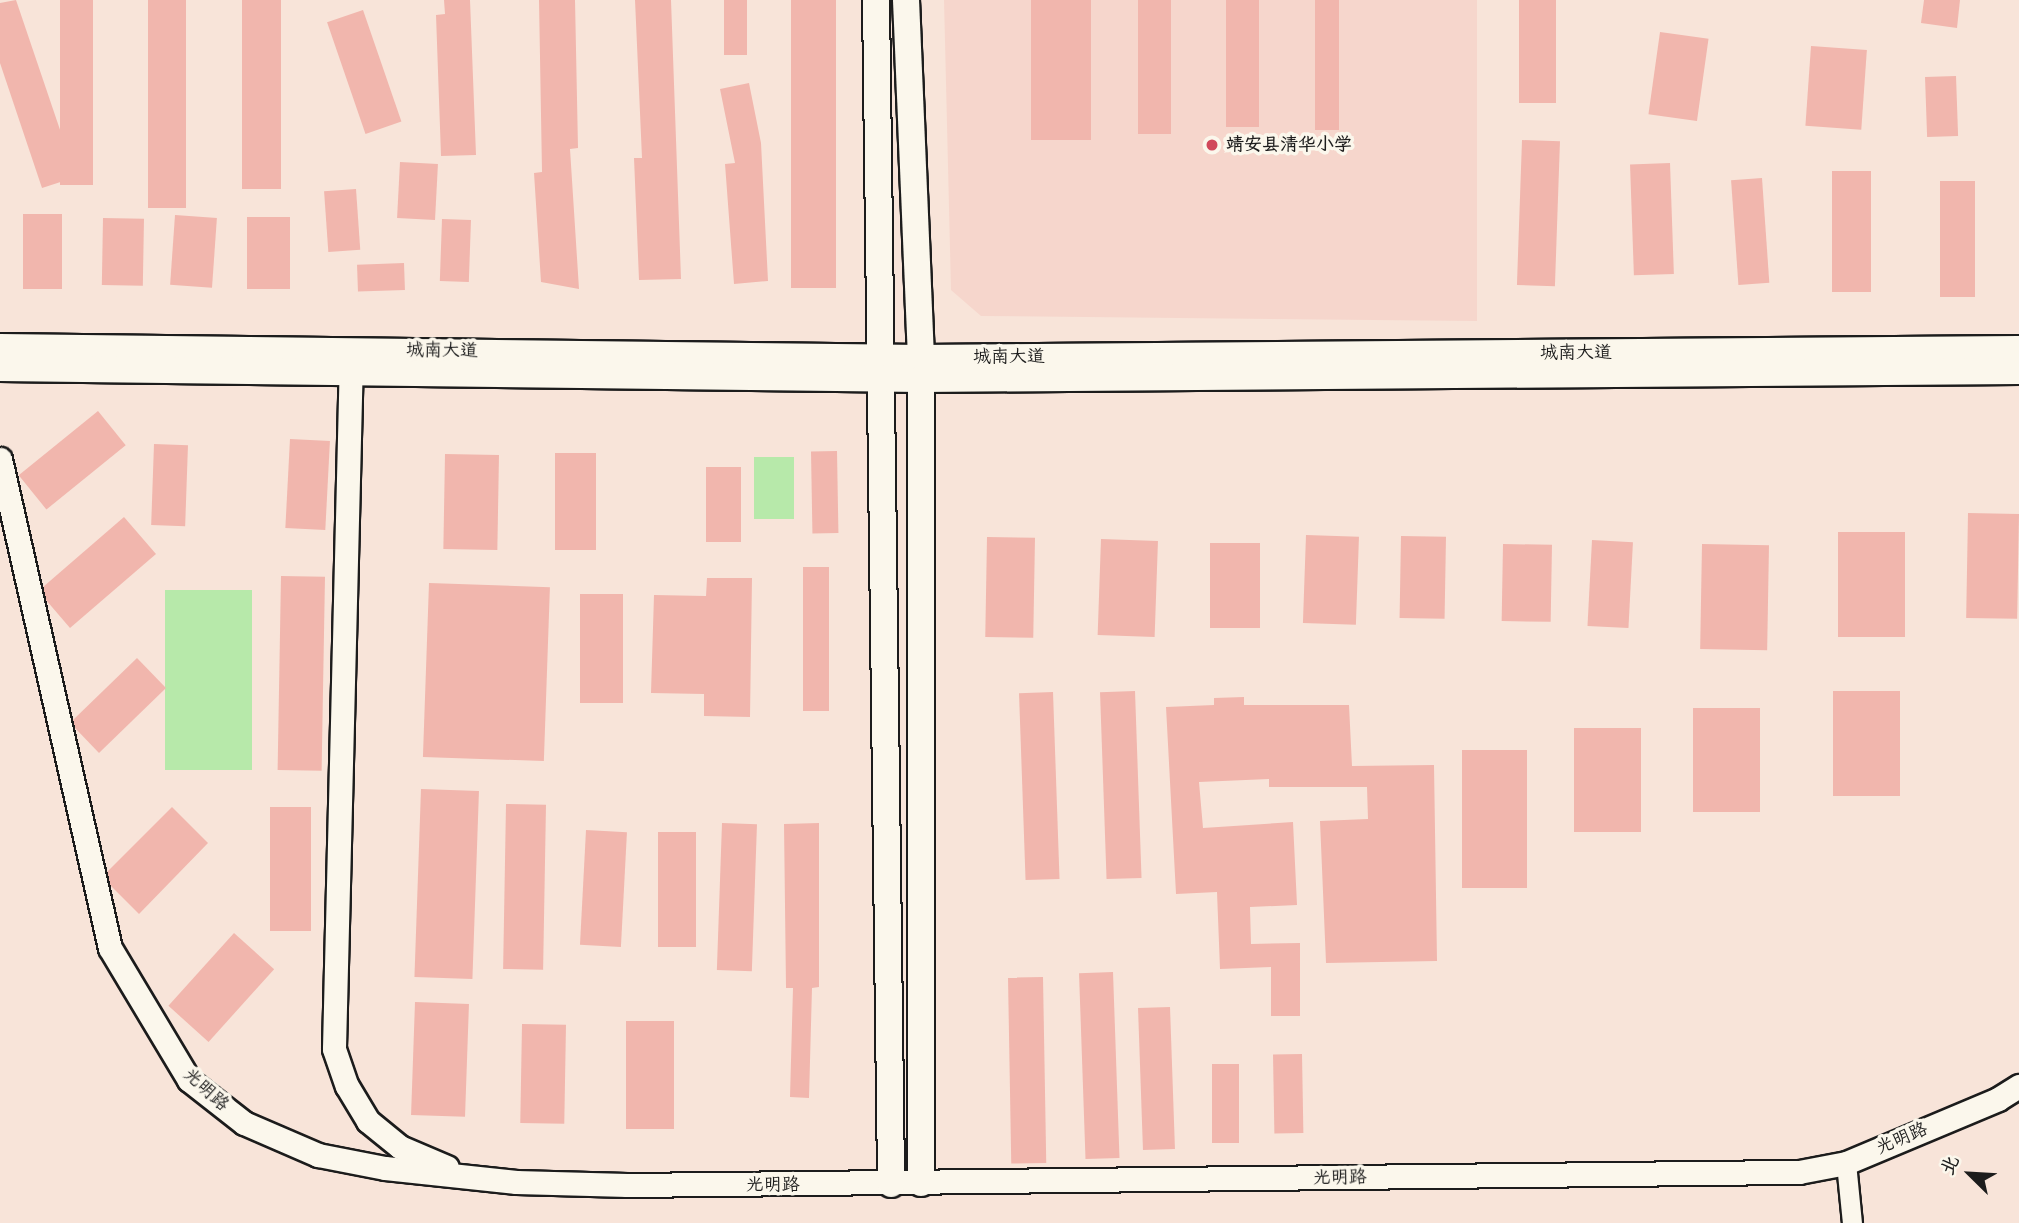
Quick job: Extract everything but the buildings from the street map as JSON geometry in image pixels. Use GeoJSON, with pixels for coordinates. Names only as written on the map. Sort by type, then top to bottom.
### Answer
{"type":"FeatureCollection","features":[{"type":"Feature","properties":{"kind":"main road"},"geometry":{"type":"LineString","coordinates":[[876,0],[891,1184]]}},
{"type":"Feature","properties":{"kind":"main road"},"geometry":{"type":"LineString","coordinates":[[906,0],[921,368],[921,1184]]}},
{"type":"Feature","properties":{"kind":"main road","name":"城南大道"},"geometry":{"type":"LineString","coordinates":[[0,347],[351,361],[880,368],[2019,371]]}},
{"type":"Feature","properties":{"kind":"main road","name":"城南大道"},"geometry":{"type":"LineString","coordinates":[[921,368],[2019,349]]}},
{"type":"Feature","properties":{"kind":"main road","name":"城南大道"},"geometry":{"type":"LineString","coordinates":[[0,368],[351,361]]}},
{"type":"Feature","properties":{"kind":"street"},"geometry":{"type":"LineString","coordinates":[[351,361],[334,1049],[347,1086],[368,1121],[400,1147],[434,1164],[516,1182]]}},
{"type":"Feature","properties":{"kind":"street","name":"光明路"},"geometry":{"type":"LineString","coordinates":[[0,459],[110,948],[189,1080],[244,1123],[318,1155],[385,1168],[516,1182],[921,1184],[1799,1172],[1846,1163],[1998,1099],[2019,1086]]}},
{"type":"Feature","properties":{"kind":"street"},"geometry":{"type":"LineString","coordinates":[[1846,1163],[1852,1223]]}},
{"type":"Feature","properties":{"kind":"shaded area","name":"靖安县清华小学"},"geometry":{"type":"Polygon","coordinates":[[[944,0],[1477,0],[1477,321],[981,316],[951,290],[944,0]]]}},
{"type":"Feature","properties":{"kind":"green space"},"geometry":{"type":"Polygon","coordinates":[[[754,457],[794,457],[794,519],[754,519],[754,457]]]}},
{"type":"Feature","properties":{"kind":"green space"},"geometry":{"type":"Polygon","coordinates":[[[165,590],[252,590],[252,770],[165,770],[165,590]]]}},
{"type":"Feature","properties":{"kind":"place","name":"靖安县清华小学"},"geometry":{"type":"Point","coordinates":[1212,145]}}]}
